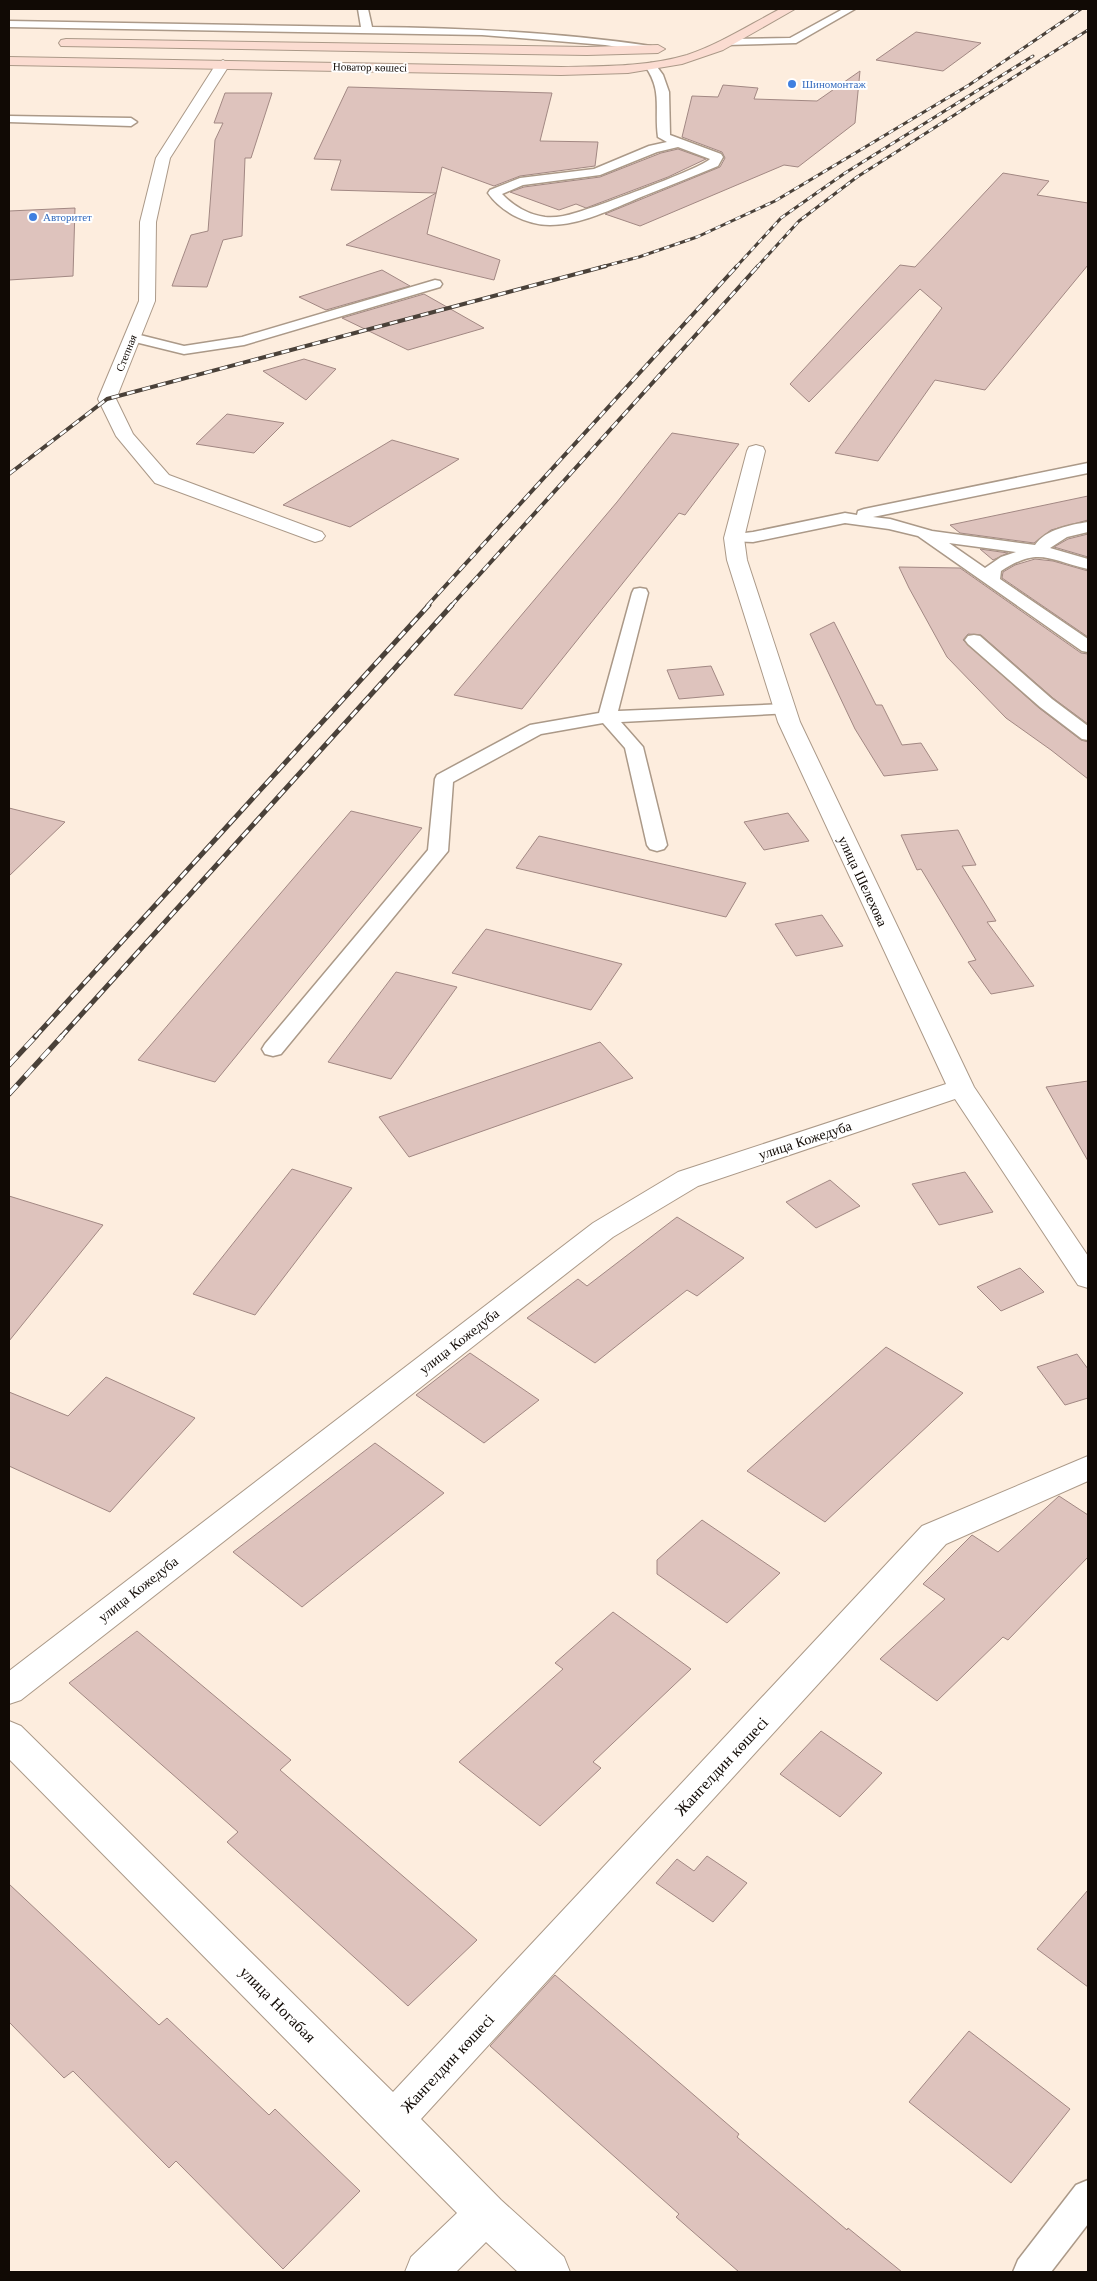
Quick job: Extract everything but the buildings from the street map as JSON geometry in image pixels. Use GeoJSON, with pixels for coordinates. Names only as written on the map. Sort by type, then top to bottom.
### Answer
{"type":"FeatureCollection","features":[{"type":"Feature","properties":{"kind":"main road","name":"Новатор көшесі"},"geometry":{"type":"LineString","coordinates":[[9,61],[560,71],[615,70],[658,65],[694,57],[789,9]]}},
{"type":"Feature","properties":{"kind":"main road","name":"Новатор көшесі"},"geometry":{"type":"LineString","coordinates":[[48,42],[587,51],[651,49],[726,42]]}},
{"type":"Feature","properties":{"kind":"main road"},"geometry":{"type":"LineString","coordinates":[[651,49],[668,61],[658,65]]}},
{"type":"Feature","properties":{"kind":"street","name":"Степная"},"geometry":{"type":"LineString","coordinates":[[223,64],[163,158],[148,222],[147,301],[107,399],[125,436],[162,479],[315,536]]}},
{"type":"Feature","properties":{"kind":"street","name":"улица Шелехова"},"geometry":{"type":"LineString","coordinates":[[756,451],[734,538],[737,560],[793,731],[961,1088],[1088,1278]]}},
{"type":"Feature","properties":{"kind":"street","name":"улица Кожедуба"},"geometry":{"type":"LineString","coordinates":[[9,1690],[603,1230],[688,1179],[961,1088]]}},
{"type":"Feature","properties":{"kind":"street","name":"Жангелдин көшесі"},"geometry":{"type":"LineString","coordinates":[[394,2120],[934,1535],[1088,1468]]}},
{"type":"Feature","properties":{"kind":"street","name":"улица Ногабая"},"geometry":{"type":"LineString","coordinates":[[9,1736],[486,2214],[549,2272]]}},
{"type":"Feature","properties":{"kind":"street"},"geometry":{"type":"LineString","coordinates":[[426,2272],[486,2214]]}},
{"type":"Feature","properties":{"kind":"lane"},"geometry":{"type":"LineString","coordinates":[[363,9],[367,30]]}},
{"type":"Feature","properties":{"kind":"lane"},"geometry":{"type":"LineString","coordinates":[[726,42],[792,41],[850,9]]}},
{"type":"Feature","properties":{"kind":"lane"},"geometry":{"type":"LineString","coordinates":[[9,24],[31,21],[188,28],[491,33],[605,42],[651,49]]}},
{"type":"Feature","properties":{"kind":"lane"},"geometry":{"type":"LineString","coordinates":[[188,28],[265,46]]}},
{"type":"Feature","properties":{"kind":"lane"},"geometry":{"type":"LineString","coordinates":[[658,65],[659,75],[666,96],[662,130],[664,137],[717,157],[714,163],[574,218],[550,221],[529,216],[500,201],[494,193],[520,182],[596,172],[653,150],[678,143]]}},
{"type":"Feature","properties":{"kind":"lane"},"geometry":{"type":"LineString","coordinates":[[9,118],[131,122]]}},
{"type":"Feature","properties":{"kind":"lane"},"geometry":{"type":"LineString","coordinates":[[132,337],[184,350],[244,341],[435,284]]}},
{"type":"Feature","properties":{"kind":"lane"},"geometry":{"type":"LineString","coordinates":[[734,538],[753,537],[1088,468]]}},
{"type":"Feature","properties":{"kind":"lane"},"geometry":{"type":"LineString","coordinates":[[845,518],[890,524],[963,542],[1040,550],[1088,565]]}},
{"type":"Feature","properties":{"kind":"lane"},"geometry":{"type":"LineString","coordinates":[[992,581],[993,569],[1007,560],[1040,550],[1043,543],[1056,536],[1088,527]]}},
{"type":"Feature","properties":{"kind":"lane"},"geometry":{"type":"LineString","coordinates":[[924,533],[1088,647]]}},
{"type":"Feature","properties":{"kind":"lane"},"geometry":{"type":"LineString","coordinates":[[607,717],[640,593]]}},
{"type":"Feature","properties":{"kind":"lane"},"geometry":{"type":"LineString","coordinates":[[974,640],[1046,703],[1088,735]]}},
{"type":"Feature","properties":{"kind":"lane"},"geometry":{"type":"LineString","coordinates":[[273,1049],[438,851],[444,779],[536,729],[607,717],[785,709]]}},
{"type":"Feature","properties":{"kind":"lane"},"geometry":{"type":"LineString","coordinates":[[607,717],[634,747],[658,844]]}},
{"type":"Feature","properties":{"kind":"lane"},"geometry":{"type":"LineString","coordinates":[[1030,2272],[1088,2197]]}},
{"type":"Feature","properties":{"kind":"railway"},"geometry":{"type":"LineString","coordinates":[[601,267],[639,257],[697,237],[775,201],[969,85],[1081,9]]}},
{"type":"Feature","properties":{"kind":"railway"},"geometry":{"type":"LineString","coordinates":[[757,267],[799,221],[857,177],[1088,30]]}},
{"type":"Feature","properties":{"kind":"railway"},"geometry":{"type":"LineString","coordinates":[[736,267],[781,218],[845,173],[1033,56]]}},
{"type":"Feature","properties":{"kind":"railway"},"geometry":{"type":"LineString","coordinates":[[9,474],[107,399],[606,266]]}},
{"type":"Feature","properties":{"kind":"railway"},"geometry":{"type":"LineString","coordinates":[[427,606],[737,266]]}},
{"type":"Feature","properties":{"kind":"railway"},"geometry":{"type":"LineString","coordinates":[[451,606],[758,266]]}},
{"type":"Feature","properties":{"kind":"railway"},"geometry":{"type":"LineString","coordinates":[[35,1037],[429,605]]}},
{"type":"Feature","properties":{"kind":"railway"},"geometry":{"type":"LineString","coordinates":[[61,1037],[452,605]]}},
{"type":"Feature","properties":{"kind":"railway"},"geometry":{"type":"LineString","coordinates":[[9,1065],[36,1036]]}},
{"type":"Feature","properties":{"kind":"railway"},"geometry":{"type":"LineString","coordinates":[[9,1094],[62,1036]]}},
{"type":"Feature","properties":{"kind":"place","name":"Шиномонтаж"},"geometry":{"type":"Point","coordinates":[792,84]}},
{"type":"Feature","properties":{"kind":"place","name":"Авторитет"},"geometry":{"type":"Point","coordinates":[33,217]}}]}
